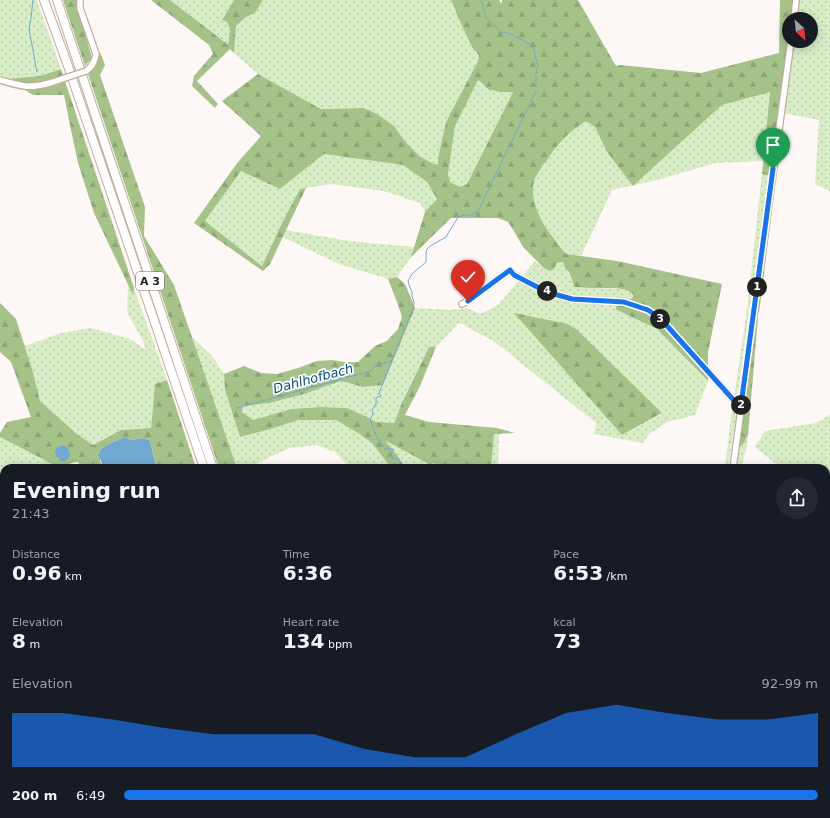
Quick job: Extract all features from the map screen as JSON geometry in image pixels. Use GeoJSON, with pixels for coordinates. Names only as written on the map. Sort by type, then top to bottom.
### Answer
{"type":"FeatureCollection","features":[{"type":"Feature","properties":{"kind":"highway","name":"A 3"},"geometry":{"type":"LineString","coordinates":[[44,0],[67,63],[203,464]]}},
{"type":"Feature","properties":{"kind":"highway","name":"A 3"},"geometry":{"type":"LineString","coordinates":[[57,0],[212,464]]}},
{"type":"Feature","properties":{"kind":"street"},"geometry":{"type":"LineString","coordinates":[[0,80],[22,86],[41,86],[86,71],[92,66],[96,54],[80,8],[80,0]]}},
{"type":"Feature","properties":{"kind":"street"},"geometry":{"type":"LineString","coordinates":[[795,12],[796,0]]}},
{"type":"Feature","properties":{"kind":"street"},"geometry":{"type":"LineString","coordinates":[[733,464],[789,48]]}},
{"type":"Feature","properties":{"kind":"street"},"geometry":{"type":"LineString","coordinates":[[462,304],[510,270],[514,275],[547,292],[560,296],[572,299],[624,302],[648,310],[660,318],[738,405],[741,405]]}},
{"type":"Feature","properties":{"kind":"green space"},"geometry":{"type":"Polygon","coordinates":[[[0,0],[37,0],[61,69],[40,76],[7,79],[0,78],[0,0]]]}},
{"type":"Feature","properties":{"kind":"green space"},"geometry":{"type":"Polygon","coordinates":[[[63,0],[76,0],[92,58],[85,66],[63,0]]]}},
{"type":"Feature","properties":{"kind":"green space"},"geometry":{"type":"Polygon","coordinates":[[[151,0],[170,0],[228,45],[230,29],[227,22],[222,20],[234,0],[263,0],[255,13],[246,17],[236,26],[234,53],[230,49],[197,81],[218,104],[215,108],[192,86],[194,76],[213,54],[209,45],[151,0]]]}},
{"type":"Feature","properties":{"kind":"green space"},"geometry":{"type":"Polygon","coordinates":[[[170,0],[234,0],[222,20],[227,22],[230,29],[228,46],[217,36],[170,0]]]}},
{"type":"Feature","properties":{"kind":"green space"},"geometry":{"type":"Polygon","coordinates":[[[263,0],[451,0],[472,47],[479,54],[478,61],[446,122],[438,158],[438,165],[419,156],[404,140],[394,126],[364,108],[321,109],[258,74],[234,53],[236,26],[246,17],[255,13],[263,0]]]}},
{"type":"Feature","properties":{"kind":"green space"},"geometry":{"type":"Polygon","coordinates":[[[451,0],[499,0],[502,4],[502,0],[578,0],[616,66],[620,65],[701,73],[779,53],[780,0],[793,0],[792,12],[782,12],[782,48],[787,48],[770,176],[762,174],[770,92],[722,105],[633,186],[607,152],[595,127],[586,121],[569,133],[559,143],[534,181],[534,201],[537,211],[553,238],[566,254],[617,261],[722,284],[708,352],[708,381],[657,329],[617,310],[616,308],[619,299],[631,299],[634,296],[631,293],[627,290],[616,288],[575,287],[563,262],[556,263],[555,268],[550,271],[544,268],[523,247],[508,222],[498,218],[451,218],[411,257],[425,212],[437,199],[427,182],[403,165],[324,154],[280,189],[241,171],[205,221],[262,266],[300,189],[306,188],[270,264],[263,271],[194,223],[238,162],[261,136],[222,101],[258,74],[321,109],[364,108],[377,114],[394,126],[404,140],[419,156],[438,165],[438,158],[446,122],[478,61],[479,55],[472,47],[451,0]],[[478,80],[455,126],[448,174],[450,182],[460,187],[467,184],[513,92],[500,92],[488,89],[478,80]]]}},
{"type":"Feature","properties":{"kind":"green space"},"geometry":{"type":"Polygon","coordinates":[[[798,0],[830,0],[830,191],[815,184],[819,120],[784,113],[792,48],[818,48],[818,12],[796,12],[798,0]]]}},
{"type":"Feature","properties":{"kind":"green space"},"geometry":{"type":"Polygon","coordinates":[[[100,52],[105,65],[100,75],[145,207],[144,236],[174,285],[236,464],[218,464],[88,74],[96,66],[100,52]]]}},
{"type":"Feature","properties":{"kind":"green space"},"geometry":{"type":"Polygon","coordinates":[[[61,69],[134,288],[133,295],[94,213],[78,163],[64,95],[33,95],[7,79],[40,76],[61,69]]]}},
{"type":"Feature","properties":{"kind":"green space"},"geometry":{"type":"Polygon","coordinates":[[[478,79],[482,85],[500,92],[513,92],[467,184],[460,187],[450,182],[448,174],[455,126],[478,79]]]}},
{"type":"Feature","properties":{"kind":"green space"},"geometry":{"type":"Polygon","coordinates":[[[771,92],[763,161],[715,163],[661,179],[634,185],[722,105],[771,92]]]}},
{"type":"Feature","properties":{"kind":"green space"},"geometry":{"type":"Polygon","coordinates":[[[586,121],[595,127],[607,152],[633,185],[612,190],[581,256],[566,254],[547,229],[537,211],[534,201],[533,191],[536,176],[559,143],[569,133],[586,121]]]}},
{"type":"Feature","properties":{"kind":"green space"},"geometry":{"type":"Polygon","coordinates":[[[324,154],[403,165],[427,182],[437,199],[425,212],[420,203],[384,191],[332,184],[300,189],[262,266],[205,221],[241,171],[280,189],[324,154]]]}},
{"type":"Feature","properties":{"kind":"green space"},"geometry":{"type":"Polygon","coordinates":[[[762,174],[770,176],[769,186],[749,311],[738,393],[734,397],[747,310],[762,174]]]}},
{"type":"Feature","properties":{"kind":"green space"},"geometry":{"type":"Polygon","coordinates":[[[775,185],[759,313],[756,311],[773,188],[775,185]]]}},
{"type":"Feature","properties":{"kind":"green space"},"geometry":{"type":"Polygon","coordinates":[[[286,230],[349,241],[414,247],[411,257],[397,277],[388,279],[339,264],[283,237],[286,230]]]}},
{"type":"Feature","properties":{"kind":"green space"},"geometry":{"type":"Polygon","coordinates":[[[535,261],[544,268],[563,262],[571,278],[583,284],[599,289],[621,289],[631,292],[634,296],[631,299],[623,297],[617,310],[657,329],[708,381],[695,415],[667,422],[648,435],[643,443],[594,434],[596,423],[495,342],[460,323],[436,347],[429,347],[394,423],[376,422],[346,408],[321,407],[291,409],[253,420],[242,413],[243,406],[269,403],[301,395],[341,381],[363,387],[383,385],[415,308],[451,310],[467,308],[480,314],[498,305],[535,261]],[[515,313],[622,435],[662,413],[515,313]]]}},
{"type":"Feature","properties":{"kind":"green space"},"geometry":{"type":"Polygon","coordinates":[[[397,277],[405,284],[415,308],[383,385],[363,387],[341,381],[301,395],[269,403],[243,406],[242,412],[253,420],[291,409],[321,407],[347,408],[376,422],[394,423],[429,347],[436,347],[420,386],[405,415],[429,422],[497,428],[515,433],[494,434],[491,464],[428,464],[385,441],[403,464],[388,464],[372,443],[336,420],[298,420],[240,437],[225,390],[224,374],[244,366],[261,373],[277,374],[317,361],[332,360],[358,362],[375,346],[387,341],[398,329],[402,317],[388,279],[397,277]]]}},
{"type":"Feature","properties":{"kind":"green space"},"geometry":{"type":"Polygon","coordinates":[[[128,285],[133,294],[134,288],[167,380],[155,384],[151,428],[121,430],[93,445],[77,434],[40,401],[25,346],[61,333],[91,328],[130,339],[146,350],[143,341],[127,312],[128,285]]]}},
{"type":"Feature","properties":{"kind":"green space"},"geometry":{"type":"Polygon","coordinates":[[[0,303],[16,319],[32,369],[40,401],[77,434],[93,445],[121,430],[151,428],[155,384],[167,380],[195,464],[156,464],[150,441],[144,438],[131,440],[125,437],[112,442],[100,450],[100,461],[102,464],[79,464],[78,462],[69,464],[52,464],[0,437],[0,433],[7,422],[31,417],[11,362],[0,352],[0,303]]]}},
{"type":"Feature","properties":{"kind":"green space"},"geometry":{"type":"Polygon","coordinates":[[[514,313],[568,324],[577,330],[662,413],[622,435],[514,313]]]}},
{"type":"Feature","properties":{"kind":"green space"},"geometry":{"type":"Polygon","coordinates":[[[756,318],[758,318],[748,435],[744,443],[737,449],[756,318]]]}},
{"type":"Feature","properties":{"kind":"green space"},"geometry":{"type":"Polygon","coordinates":[[[191,336],[212,356],[224,374],[225,390],[240,437],[298,420],[336,420],[372,443],[388,464],[346,464],[335,452],[317,445],[289,448],[256,464],[236,464],[191,336]]]}},
{"type":"Feature","properties":{"kind":"green space"},"geometry":{"type":"Polygon","coordinates":[[[735,406],[737,408],[729,464],[725,464],[732,409],[730,407],[735,406]]]}},
{"type":"Feature","properties":{"kind":"green space"},"geometry":{"type":"Polygon","coordinates":[[[830,415],[830,464],[777,464],[755,447],[765,431],[816,423],[830,415]]]}},
{"type":"Feature","properties":{"kind":"green space"},"geometry":{"type":"Polygon","coordinates":[[[494,434],[499,434],[498,464],[491,464],[494,434]]]}},
{"type":"Feature","properties":{"kind":"green space"},"geometry":{"type":"Polygon","coordinates":[[[748,435],[747,446],[742,464],[735,464],[737,449],[744,443],[748,435]]]}},
{"type":"Feature","properties":{"kind":"green space"},"geometry":{"type":"Polygon","coordinates":[[[0,437],[52,464],[0,464],[0,437]]]}},
{"type":"Feature","properties":{"kind":"green space"},"geometry":{"type":"Polygon","coordinates":[[[384,441],[427,464],[403,464],[398,456],[384,441]]]}},
{"type":"Feature","properties":{"kind":"water"},"geometry":{"type":"Polygon","coordinates":[[[125,437],[131,440],[144,438],[150,441],[156,464],[102,464],[98,454],[100,453],[100,450],[112,442],[125,437]]]}},
{"type":"Feature","properties":{"kind":"water"},"geometry":{"type":"Polygon","coordinates":[[[64,445],[69,450],[70,455],[67,460],[61,461],[55,453],[56,448],[64,445]]]}},
{"type":"Feature","properties":{"kind":"waterway"},"geometry":{"type":"LineString","coordinates":[[33,0],[29,29],[37,72]]}},
{"type":"Feature","properties":{"kind":"waterway"},"geometry":{"type":"LineString","coordinates":[[481,0],[486,17],[501,32],[508,33],[530,44],[534,49],[538,65],[536,86]]}},
{"type":"Feature","properties":{"kind":"waterway"},"geometry":{"type":"LineString","coordinates":[[402,464],[397,458],[392,459],[391,456],[393,449],[385,449],[376,436],[370,419],[373,414],[372,410],[376,405],[376,398],[381,396],[379,393],[413,309],[414,302],[408,281],[412,274],[426,262],[427,249],[446,237],[458,217],[472,215],[478,211],[536,91]]}},
{"type":"Feature","properties":{"kind":"waterway","name":"Dahlhofbach"},"geometry":{"type":"LineString","coordinates":[[237,408],[371,371],[376,365],[391,361]]}},
{"type":"Feature","properties":{"kind":"route"},"geometry":{"type":"LineString","coordinates":[[468,301],[510,270],[514,275],[547,292],[572,299],[624,302],[648,310],[660,318],[710,375],[738,405],[741,405],[773,169]]}}]}
